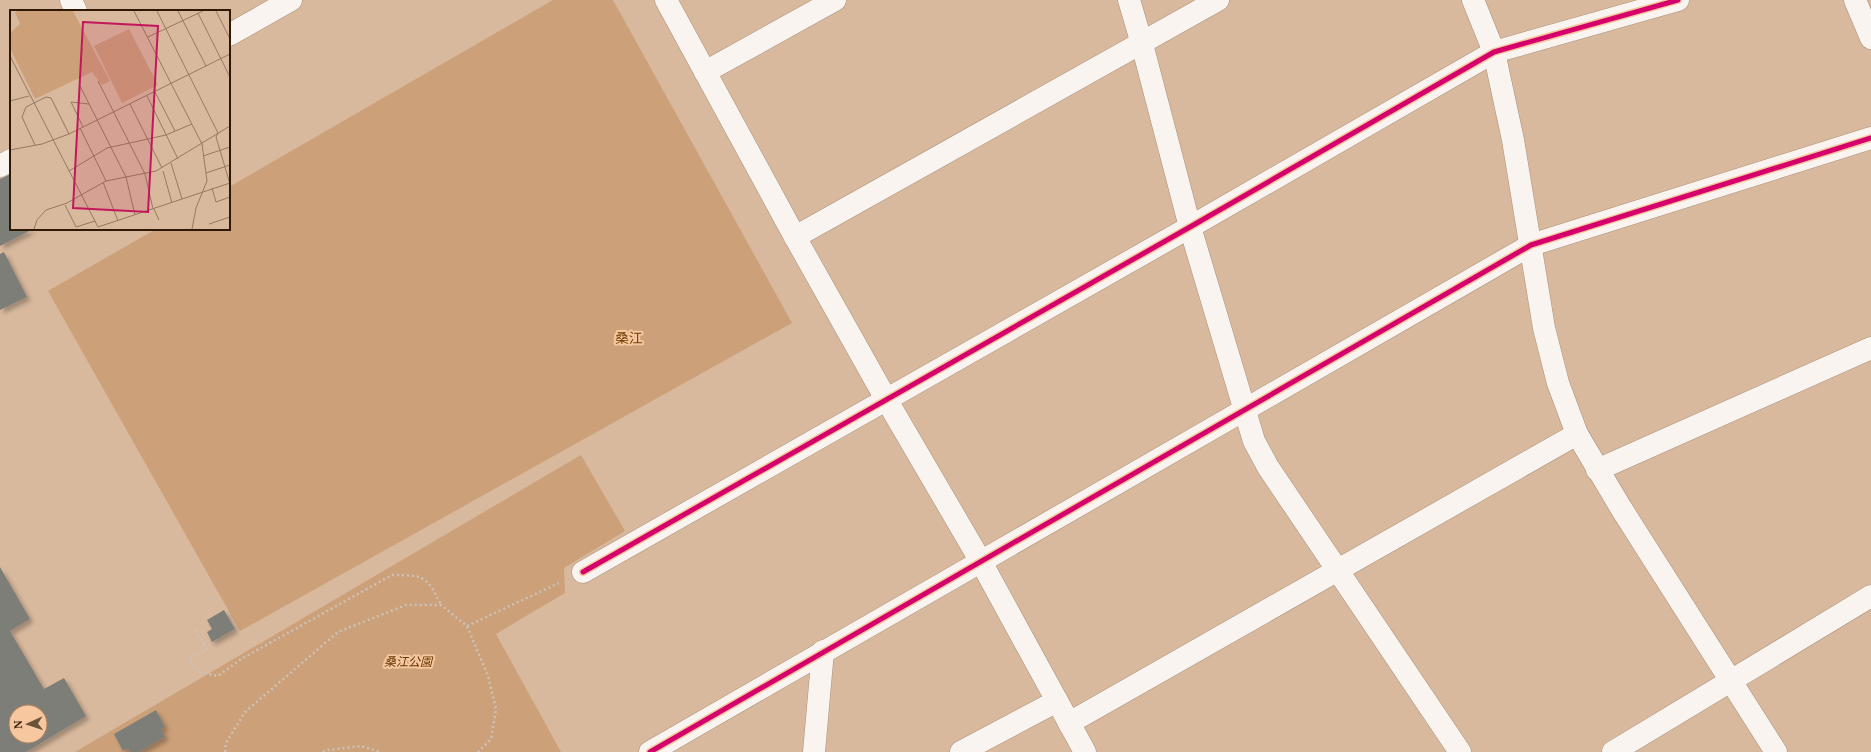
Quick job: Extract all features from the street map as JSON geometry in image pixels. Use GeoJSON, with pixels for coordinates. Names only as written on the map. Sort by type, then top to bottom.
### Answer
{"type":"FeatureCollection","features":[{"type":"Feature","properties":{"kind":"street"},"geometry":{"type":"LineString","coordinates":[[70,0],[75,10]]}},
{"type":"Feature","properties":{"kind":"street"},"geometry":{"type":"LineString","coordinates":[[230,34],[291,0]]}},
{"type":"Feature","properties":{"kind":"street"},"geometry":{"type":"LineString","coordinates":[[666,0],[795,237],[886,400],[980,560],[1085,752]]}},
{"type":"Feature","properties":{"kind":"street"},"geometry":{"type":"LineString","coordinates":[[705,72],[835,0]]}},
{"type":"Feature","properties":{"kind":"street"},"geometry":{"type":"LineString","coordinates":[[1128,0],[1142,44],[1190,227],[1243,409],[1254,441],[1268,468],[1460,752]]}},
{"type":"Feature","properties":{"kind":"street"},"geometry":{"type":"LineString","coordinates":[[795,237],[1142,44],[1218,0]]}},
{"type":"Feature","properties":{"kind":"street"},"geometry":{"type":"LineString","coordinates":[[1473,0],[1494,52],[1513,140],[1544,328],[1558,383],[1577,434],[1597,470],[1776,752]]}},
{"type":"Feature","properties":{"kind":"street"},"geometry":{"type":"LineString","coordinates":[[583,572],[1190,227],[1494,52],[1678,0]]}},
{"type":"Feature","properties":{"kind":"street"},"geometry":{"type":"LineString","coordinates":[[1855,0],[1871,38]]}},
{"type":"Feature","properties":{"kind":"street"},"geometry":{"type":"LineString","coordinates":[[650,752],[980,560],[1530,245],[1871,138]]}},
{"type":"Feature","properties":{"kind":"street"},"geometry":{"type":"LineString","coordinates":[[0,166],[10,161]]}},
{"type":"Feature","properties":{"kind":"street"},"geometry":{"type":"LineString","coordinates":[[1597,470],[1871,348]]}},
{"type":"Feature","properties":{"kind":"street"},"geometry":{"type":"LineString","coordinates":[[1069,723],[1577,434]]}},
{"type":"Feature","properties":{"kind":"street"},"geometry":{"type":"LineString","coordinates":[[1613,752],[1871,596]]}},
{"type":"Feature","properties":{"kind":"street"},"geometry":{"type":"LineString","coordinates":[[814,752],[823,651]]}},
{"type":"Feature","properties":{"kind":"street"},"geometry":{"type":"LineString","coordinates":[[961,752],[1057,701]]}},
{"type":"Feature","properties":{"kind":"path"},"geometry":{"type":"LineString","coordinates":[[467,626],[583,572]]}},
{"type":"Feature","properties":{"kind":"path"},"geometry":{"type":"LineString","coordinates":[[196,630],[207,649],[189,659],[198,672],[218,676],[242,660],[392,575],[416,575],[430,584],[441,605],[467,626],[488,676],[496,709],[491,739],[478,752]]}},
{"type":"Feature","properties":{"kind":"path"},"geometry":{"type":"LineString","coordinates":[[226,752],[226,743],[245,712],[338,632],[406,605],[441,605]]}},
{"type":"Feature","properties":{"kind":"path"},"geometry":{"type":"LineString","coordinates":[[323,752],[361,746],[380,752]]}},
{"type":"Feature","properties":{"kind":"green space"},"geometry":{"type":"Polygon","coordinates":[[[553,0],[613,0],[792,323],[240,631],[48,291],[154,230],[230,230],[230,186],[553,0]]]}},
{"type":"Feature","properties":{"kind":"green space","name":"桑江公園"},"geometry":{"type":"Polygon","coordinates":[[[581,455],[625,531],[564,568],[565,593],[496,634],[561,752],[75,752],[581,455]]]}},
{"type":"Feature","properties":{"kind":"building"},"geometry":{"type":"Polygon","coordinates":[[[10,174],[10,230],[31,230],[0,246],[0,179],[10,174]]]}},
{"type":"Feature","properties":{"kind":"building"},"geometry":{"type":"Polygon","coordinates":[[[4,252],[27,297],[0,310],[0,254],[4,252]]]}},
{"type":"Feature","properties":{"kind":"building"},"geometry":{"type":"Polygon","coordinates":[[[0,567],[30,619],[10,631],[44,689],[64,678],[86,716],[48,739],[48,704],[8,704],[8,744],[39,744],[26,752],[0,752],[0,567]]]}},
{"type":"Feature","properties":{"kind":"building"},"geometry":{"type":"Polygon","coordinates":[[[224,610],[235,629],[212,642],[207,632],[212,629],[207,620],[224,610]]]}},
{"type":"Feature","properties":{"kind":"building"},"geometry":{"type":"Polygon","coordinates":[[[156,710],[165,727],[161,729],[165,737],[139,752],[130,752],[128,748],[123,751],[114,734],[156,710]]]}},
{"type":"Feature","properties":{"kind":"cycle path"},"geometry":{"type":"LineString","coordinates":[[583,572],[1190,227],[1494,52],[1678,0]]}},
{"type":"Feature","properties":{"kind":"cycle path"},"geometry":{"type":"LineString","coordinates":[[650,752],[1531,245],[1871,138]]}},
{"type":"Feature","properties":{"kind":"district","name":"桑江"},"geometry":{"type":"Point","coordinates":[629,338]}}]}
